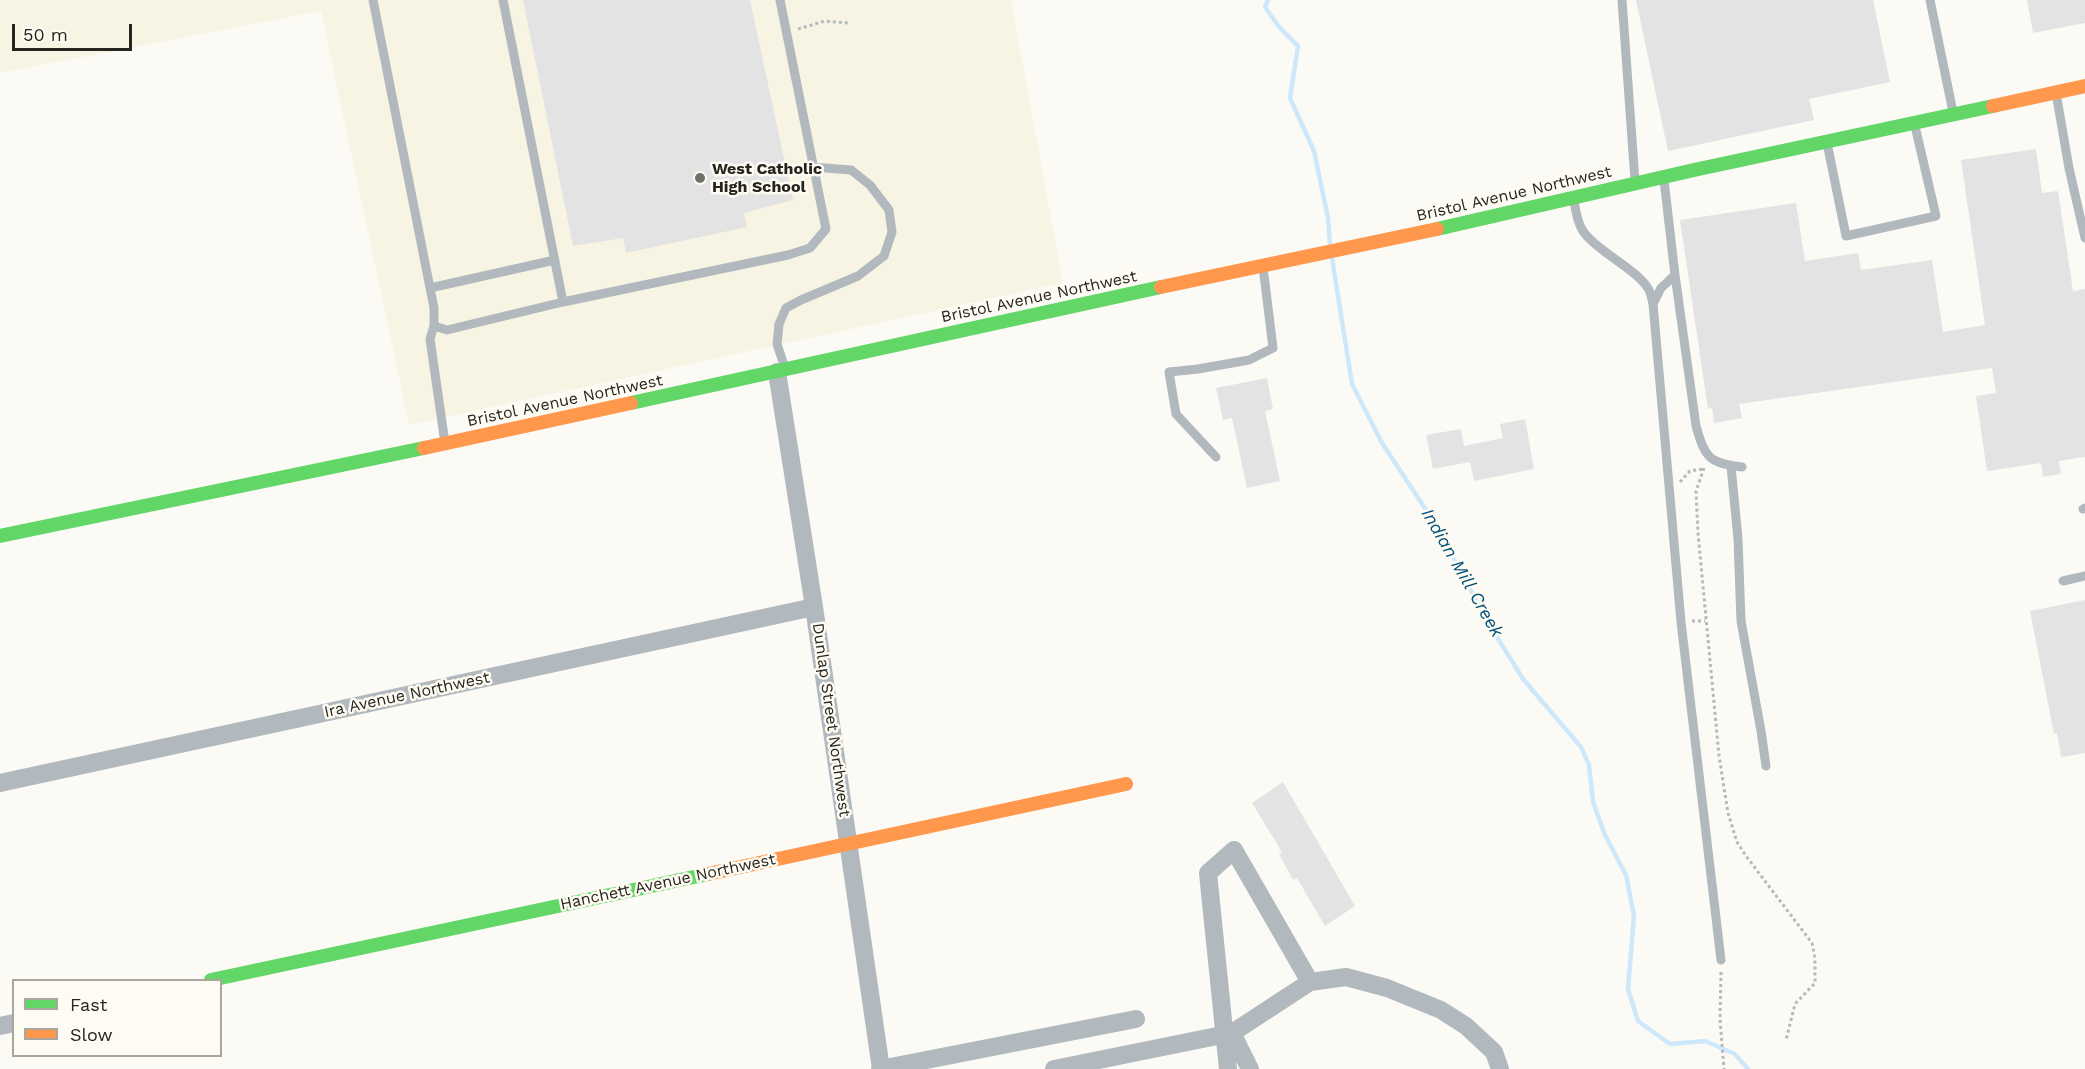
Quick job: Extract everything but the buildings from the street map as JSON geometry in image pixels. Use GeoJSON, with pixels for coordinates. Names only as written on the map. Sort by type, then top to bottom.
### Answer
{"type":"FeatureCollection","features":[{"type":"Feature","properties":{"kind":"street","name":"Bristol Avenue Northwest"},"geometry":{"type":"LineString","coordinates":[[0,536],[445,444],[2085,86]]}},
{"type":"Feature","properties":{"kind":"street","name":"Dunlap Street Northwest"},"geometry":{"type":"LineString","coordinates":[[781,371],[881,1069]]}},
{"type":"Feature","properties":{"kind":"street","name":"Ira Avenue Northwest"},"geometry":{"type":"LineString","coordinates":[[0,783],[814,607]]}},
{"type":"Feature","properties":{"kind":"street","name":"Hanchett Avenue Northwest"},"geometry":{"type":"LineString","coordinates":[[220,979],[1126,784]]}},
{"type":"Feature","properties":{"kind":"street"},"geometry":{"type":"LineString","coordinates":[[1228,1069],[1228,1034],[1208,873],[1234,850],[1310,982]]}},
{"type":"Feature","properties":{"kind":"street"},"geometry":{"type":"LineString","coordinates":[[1054,1069],[1123,1062],[1228,1034],[1310,982],[1346,977],[1387,988],[1441,1010],[1466,1026],[1494,1052],[1500,1069]]}},
{"type":"Feature","properties":{"kind":"street"},"geometry":{"type":"LineString","coordinates":[[881,1069],[1136,1019]]}},
{"type":"Feature","properties":{"kind":"street"},"geometry":{"type":"LineString","coordinates":[[1228,1034],[1250,1069]]}},
{"type":"Feature","properties":{"kind":"lane"},"geometry":{"type":"LineString","coordinates":[[373,0],[434,308],[434,326],[430,339],[445,444]]}},
{"type":"Feature","properties":{"kind":"lane"},"geometry":{"type":"LineString","coordinates":[[503,0],[563,302]]}},
{"type":"Feature","properties":{"kind":"lane"},"geometry":{"type":"LineString","coordinates":[[434,326],[447,330],[563,302],[788,255],[810,248],[826,230],[780,0]]}},
{"type":"Feature","properties":{"kind":"lane"},"geometry":{"type":"LineString","coordinates":[[1622,0],[1636,183]]}},
{"type":"Feature","properties":{"kind":"lane"},"geometry":{"type":"LineString","coordinates":[[1930,0],[1953,115]]}},
{"type":"Feature","properties":{"kind":"lane"},"geometry":{"type":"LineString","coordinates":[[2056,93],[2069,168],[2085,238]]}},
{"type":"Feature","properties":{"kind":"lane"},"geometry":{"type":"LineString","coordinates":[[1827,142],[1846,236],[1888,228],[1936,216],[1915,123]]}},
{"type":"Feature","properties":{"kind":"lane"},"geometry":{"type":"LineString","coordinates":[[781,371],[777,344],[779,324],[786,308],[858,276],[884,256],[892,232],[889,210],[870,185],[851,170],[813,167]]}},
{"type":"Feature","properties":{"kind":"lane"},"geometry":{"type":"LineString","coordinates":[[1664,177],[1696,426],[1708,455],[1719,464],[1742,467]]}},
{"type":"Feature","properties":{"kind":"lane"},"geometry":{"type":"LineString","coordinates":[[1573,197],[1576,217],[1585,234],[1609,257],[1641,279],[1649,291],[1653,304],[1681,622],[1721,960]]}},
{"type":"Feature","properties":{"kind":"lane"},"geometry":{"type":"LineString","coordinates":[[430,288],[555,260]]}},
{"type":"Feature","properties":{"kind":"lane"},"geometry":{"type":"LineString","coordinates":[[1216,457],[1176,414],[1169,372],[1249,360],[1273,348],[1262,265]]}},
{"type":"Feature","properties":{"kind":"lane"},"geometry":{"type":"LineString","coordinates":[[1653,304],[1661,288],[1675,275]]}},
{"type":"Feature","properties":{"kind":"lane"},"geometry":{"type":"LineString","coordinates":[[1731,466],[1738,539],[1740,621],[1766,766]]}},
{"type":"Feature","properties":{"kind":"lane"},"geometry":{"type":"LineString","coordinates":[[2062,581],[2085,576]]}},
{"type":"Feature","properties":{"kind":"path"},"geometry":{"type":"LineString","coordinates":[[786,33],[825,21],[849,23]]}},
{"type":"Feature","properties":{"kind":"path"},"geometry":{"type":"LineString","coordinates":[[1708,455],[1696,490],[1698,533],[1719,756],[1728,813],[1737,842],[1812,943],[1815,958],[1815,983],[1795,1004],[1786,1040]]}},
{"type":"Feature","properties":{"kind":"path"},"geometry":{"type":"LineString","coordinates":[[1670,496],[1677,484],[1690,471],[1703,469]]}},
{"type":"Feature","properties":{"kind":"path"},"geometry":{"type":"LineString","coordinates":[[1721,960],[1720,1019],[1724,1069]]}},
{"type":"Feature","properties":{"kind":"shaded area","name":"West Catholic High School"},"geometry":{"type":"Polygon","coordinates":[[[0,0],[1011,0],[1063,283],[409,425],[321,11],[0,73],[0,0]]]}},
{"type":"Feature","properties":{"kind":"waterway","name":"Indian Mill Creek"},"geometry":{"type":"LineString","coordinates":[[1268,0],[1265,7],[1279,27],[1298,46],[1290,98],[1314,151],[1328,218],[1330,244]]}},
{"type":"Feature","properties":{"kind":"waterway","name":"Indian Mill Creek"},"geometry":{"type":"LineString","coordinates":[[1332,258],[1352,384],[1382,443],[1436,525],[1487,621],[1523,679],[1581,747],[1589,765],[1593,802],[1605,835],[1626,875],[1634,916],[1628,989],[1638,1021],[1670,1044],[1705,1041],[1735,1054],[1748,1069]]}},
{"type":"Feature","properties":{"kind":"traffic: fast"},"geometry":{"type":"LineString","coordinates":[[1437,229],[1694,170],[1993,106]]}},
{"type":"Feature","properties":{"kind":"traffic: fast"},"geometry":{"type":"LineString","coordinates":[[631,403],[1161,287]]}},
{"type":"Feature","properties":{"kind":"traffic: fast"},"geometry":{"type":"LineString","coordinates":[[0,536],[424,448]]}},
{"type":"Feature","properties":{"kind":"traffic: fast"},"geometry":{"type":"LineString","coordinates":[[216,979],[708,874]]}},
{"type":"Feature","properties":{"kind":"traffic: slow"},"geometry":{"type":"LineString","coordinates":[[1993,106],[2085,86]]}},
{"type":"Feature","properties":{"kind":"traffic: slow"},"geometry":{"type":"LineString","coordinates":[[1161,287],[1437,229]]}},
{"type":"Feature","properties":{"kind":"traffic: slow"},"geometry":{"type":"LineString","coordinates":[[424,448],[631,403]]}},
{"type":"Feature","properties":{"kind":"traffic: slow"},"geometry":{"type":"LineString","coordinates":[[708,874],[1126,784]]}},
{"type":"Feature","properties":{"kind":"place","name":"West Catholic High School"},"geometry":{"type":"Point","coordinates":[700,178]}}]}
